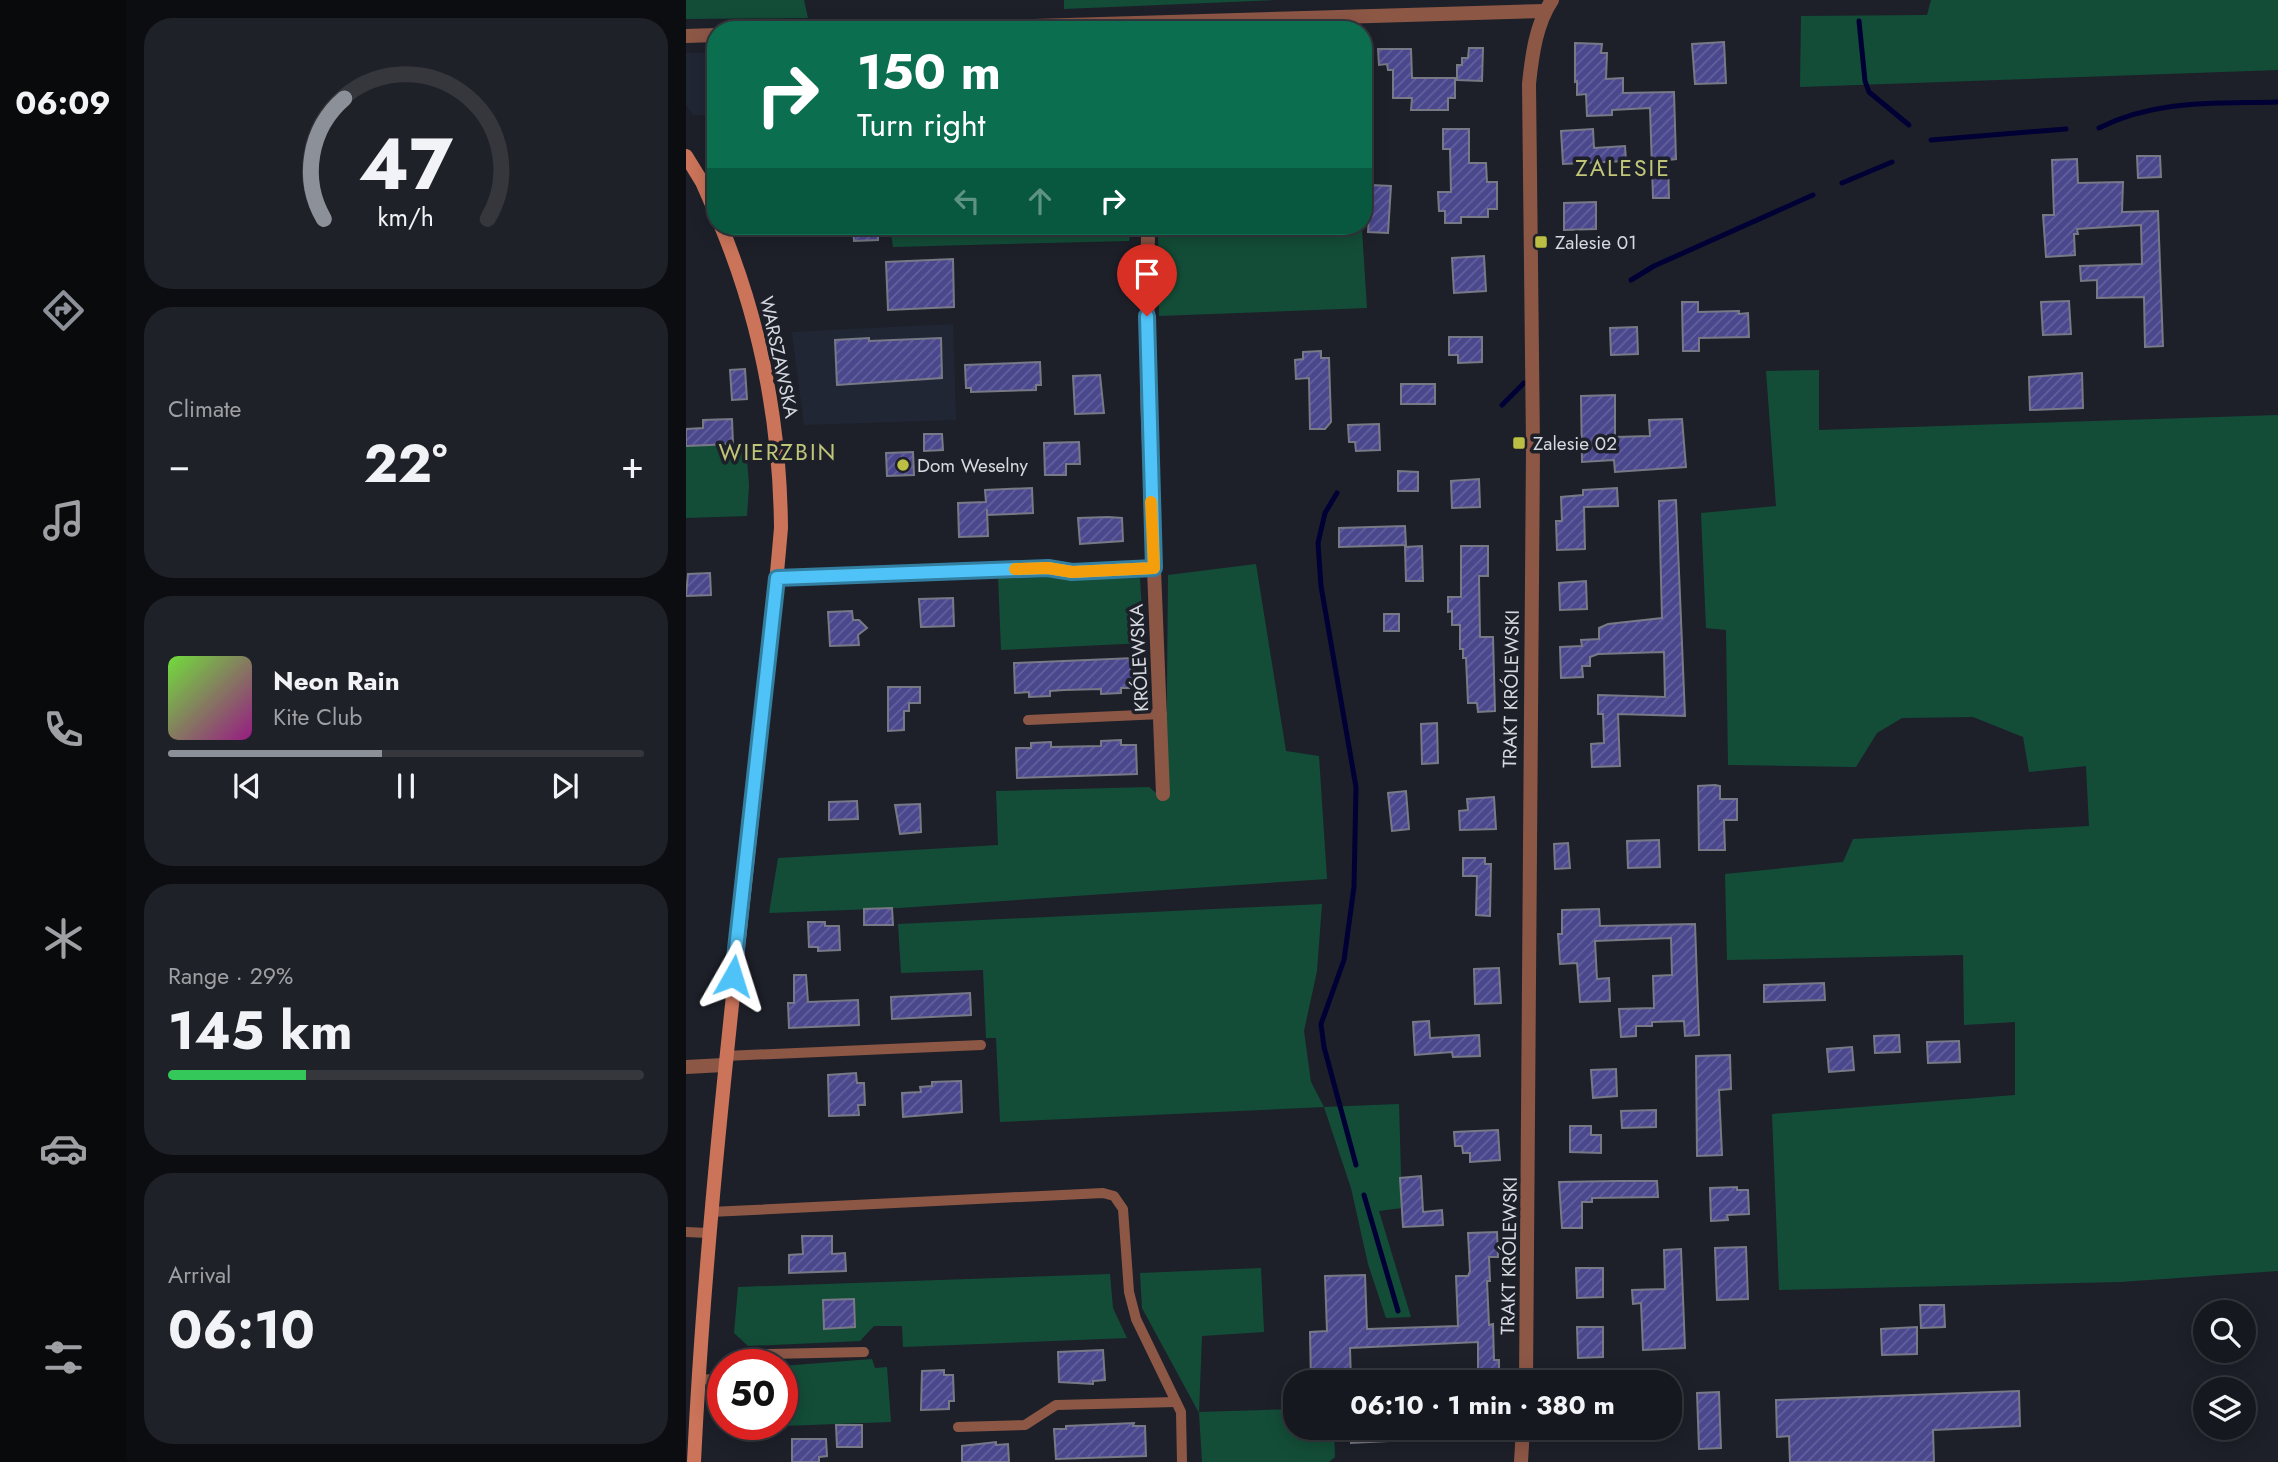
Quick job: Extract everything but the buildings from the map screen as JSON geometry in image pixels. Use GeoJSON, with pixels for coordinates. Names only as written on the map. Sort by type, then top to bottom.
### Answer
{"type":"FeatureCollection","features":[{"type":"Feature","properties":{"kind":"main road"},"geometry":{"type":"LineString","coordinates":[[686,156],[707,194]]}},
{"type":"Feature","properties":{"kind":"main road","name":"WARSZAWSKA"},"geometry":{"type":"LineString","coordinates":[[694,1462],[710,1212],[724,1060],[781,528],[781,480],[771,393],[740,272],[725,235]]}},
{"type":"Feature","properties":{"kind":"street"},"geometry":{"type":"LineString","coordinates":[[1247,21],[1548,5]]}},
{"type":"Feature","properties":{"kind":"street","name":"TRAKT KRÓLEWSKI"},"geometry":{"type":"LineString","coordinates":[[1526,1370],[1533,447],[1529,84],[1532,53],[1548,5]]}},
{"type":"Feature","properties":{"kind":"street"},"geometry":{"type":"LineString","coordinates":[[686,36],[707,35]]}},
{"type":"Feature","properties":{"kind":"street","name":"KRÓLEWSKA"},"geometry":{"type":"LineString","coordinates":[[1148,235],[1147,395],[1162,714],[1163,794]]}},
{"type":"Feature","properties":{"kind":"street"},"geometry":{"type":"LineString","coordinates":[[686,1067],[724,1060]]}},
{"type":"Feature","properties":{"kind":"street"},"geometry":{"type":"LineString","coordinates":[[1521,1462],[1522,1440]]}},
{"type":"Feature","properties":{"kind":"lane"},"geometry":{"type":"LineString","coordinates":[[777,578],[1048,568],[1072,572],[1154,568]]}},
{"type":"Feature","properties":{"kind":"lane"},"geometry":{"type":"LineString","coordinates":[[1028,720],[1162,714]]}},
{"type":"Feature","properties":{"kind":"lane"},"geometry":{"type":"LineString","coordinates":[[724,1060],[981,1045]]}},
{"type":"Feature","properties":{"kind":"lane"},"geometry":{"type":"LineString","coordinates":[[710,1212],[1103,1193],[1114,1196],[1123,1209],[1128,1273],[1136,1319],[1181,1412],[1182,1462]]}},
{"type":"Feature","properties":{"kind":"lane"},"geometry":{"type":"LineString","coordinates":[[686,1231],[709,1233]]}},
{"type":"Feature","properties":{"kind":"lane"},"geometry":{"type":"LineString","coordinates":[[798,1353],[864,1352]]}},
{"type":"Feature","properties":{"kind":"lane"},"geometry":{"type":"LineString","coordinates":[[698,1379],[707,1379]]}},
{"type":"Feature","properties":{"kind":"lane"},"geometry":{"type":"LineString","coordinates":[[958,1427],[1025,1425],[1056,1405],[1176,1402]]}},
{"type":"Feature","properties":{"kind":"shaded area"},"geometry":{"type":"Polygon","coordinates":[[[686,53],[707,53],[707,115],[693,115],[686,105],[686,53]]]}},
{"type":"Feature","properties":{"kind":"shaded area"},"geometry":{"type":"Polygon","coordinates":[[[953,324],[956,420],[804,425],[792,332],[953,324]]]}},
{"type":"Feature","properties":{"kind":"green space"},"geometry":{"type":"Polygon","coordinates":[[[686,0],[804,0],[808,18],[686,19],[686,0]]]}},
{"type":"Feature","properties":{"kind":"green space"},"geometry":{"type":"Polygon","coordinates":[[[1064,0],[1275,0],[1064,9],[1064,0]]]}},
{"type":"Feature","properties":{"kind":"green space"},"geometry":{"type":"Polygon","coordinates":[[[1931,0],[2278,0],[2278,70],[1800,87],[1801,16],[1927,15],[1931,0]]]}},
{"type":"Feature","properties":{"kind":"green space"},"geometry":{"type":"Polygon","coordinates":[[[891,235],[1130,235],[1129,241],[893,247],[891,235]]]}},
{"type":"Feature","properties":{"kind":"green space"},"geometry":{"type":"Polygon","coordinates":[[[1158,235],[1362,235],[1367,308],[1159,316],[1158,235]]]}},
{"type":"Feature","properties":{"kind":"green space"},"geometry":{"type":"Polygon","coordinates":[[[1819,370],[1819,430],[2278,415],[2278,1271],[2120,1282],[1779,1290],[1772,1114],[2015,1095],[2015,1022],[1964,1025],[1963,955],[1727,960],[1725,874],[1843,862],[1853,839],[2089,826],[2086,766],[2029,772],[2023,737],[1973,717],[1902,718],[1877,733],[1856,767],[1728,765],[1726,630],[1706,628],[1701,513],[1776,506],[1766,371],[1819,370]]]}},
{"type":"Feature","properties":{"kind":"green space"},"geometry":{"type":"Polygon","coordinates":[[[746,445],[749,486],[747,516],[686,518],[686,446],[746,445]]]}},
{"type":"Feature","properties":{"kind":"green space"},"geometry":{"type":"Polygon","coordinates":[[[1256,564],[1286,751],[1319,756],[1327,879],[899,908],[769,913],[778,858],[998,845],[996,791],[1149,787],[1166,801],[1168,575],[1256,564]]]}},
{"type":"Feature","properties":{"kind":"green space"},"geometry":{"type":"Polygon","coordinates":[[[1055,574],[1067,579],[1140,578],[1144,643],[1001,650],[998,576],[1055,574]]]}},
{"type":"Feature","properties":{"kind":"green space"},"geometry":{"type":"Polygon","coordinates":[[[1322,904],[1317,971],[1304,1031],[1311,1082],[1324,1107],[1000,1122],[996,1038],[986,1038],[983,970],[901,973],[898,924],[1322,904]]]}},
{"type":"Feature","properties":{"kind":"green space"},"geometry":{"type":"Polygon","coordinates":[[[1399,1104],[1402,1208],[1379,1211],[1411,1317],[1386,1318],[1368,1264],[1351,1188],[1324,1107],[1399,1104]]]}},
{"type":"Feature","properties":{"kind":"green space"},"geometry":{"type":"Polygon","coordinates":[[[1261,1268],[1264,1332],[1202,1336],[1199,1412],[1283,1409],[1283,1440],[1334,1440],[1335,1457],[1329,1462],[1202,1462],[1199,1413],[1142,1308],[1140,1273],[1261,1268]]]}},
{"type":"Feature","properties":{"kind":"green space"},"geometry":{"type":"Polygon","coordinates":[[[1110,1274],[1113,1308],[1127,1338],[903,1347],[902,1326],[874,1326],[860,1341],[748,1346],[734,1333],[738,1287],[1110,1274]]]}},
{"type":"Feature","properties":{"kind":"green space"},"geometry":{"type":"Polygon","coordinates":[[[872,1359],[875,1368],[887,1367],[891,1422],[798,1425],[798,1365],[872,1359]]]}},
{"type":"Feature","properties":{"kind":"waterway"},"geometry":{"type":"LineString","coordinates":[[1859,21],[1865,81],[1869,92],[1909,125]]}},
{"type":"Feature","properties":{"kind":"waterway"},"geometry":{"type":"LineString","coordinates":[[2099,128],[2142,112],[2164,108],[2209,103],[2278,102]]}},
{"type":"Feature","properties":{"kind":"waterway"},"geometry":{"type":"LineString","coordinates":[[1931,140],[2066,129]]}},
{"type":"Feature","properties":{"kind":"waterway"},"geometry":{"type":"LineString","coordinates":[[1842,183],[1892,162]]}},
{"type":"Feature","properties":{"kind":"waterway"},"geometry":{"type":"LineString","coordinates":[[1631,280],[1654,266],[1813,195]]}},
{"type":"Feature","properties":{"kind":"waterway"},"geometry":{"type":"LineString","coordinates":[[1502,405],[1524,383]]}},
{"type":"Feature","properties":{"kind":"waterway"},"geometry":{"type":"LineString","coordinates":[[1337,493],[1325,513],[1318,543],[1321,586],[1356,787],[1354,887],[1344,960],[1321,1024],[1324,1047],[1356,1165]]}},
{"type":"Feature","properties":{"kind":"waterway"},"geometry":{"type":"LineString","coordinates":[[1364,1195],[1398,1311]]}},
{"type":"Feature","properties":{"kind":"slow traffic"},"geometry":{"type":"LineString","coordinates":[[1015,569],[1048,568],[1072,572],[1154,568],[1151,502]]}},
{"type":"Feature","properties":{"kind":"place","name":"Zalesie 01"},"geometry":{"type":"Point","coordinates":[1541,242]}},
{"type":"Feature","properties":{"kind":"place","name":"Zalesie 02"},"geometry":{"type":"Point","coordinates":[1519,443]}},
{"type":"Feature","properties":{"kind":"place","name":"Dom Weselny"},"geometry":{"type":"Point","coordinates":[903,465]}},
{"type":"Feature","properties":{"kind":"district","name":"ZALESIE"},"geometry":{"type":"Point","coordinates":[1623,168]}},
{"type":"Feature","properties":{"kind":"district","name":"WIERZBIN"},"geometry":{"type":"Point","coordinates":[778,452]}},
{"type":"Feature","properties":{"kind":"route"},"geometry":{"type":"LineString","coordinates":[[733,976],[777,578],[1048,568],[1072,572],[1154,568],[1147,395],[1147,316]]}}]}
